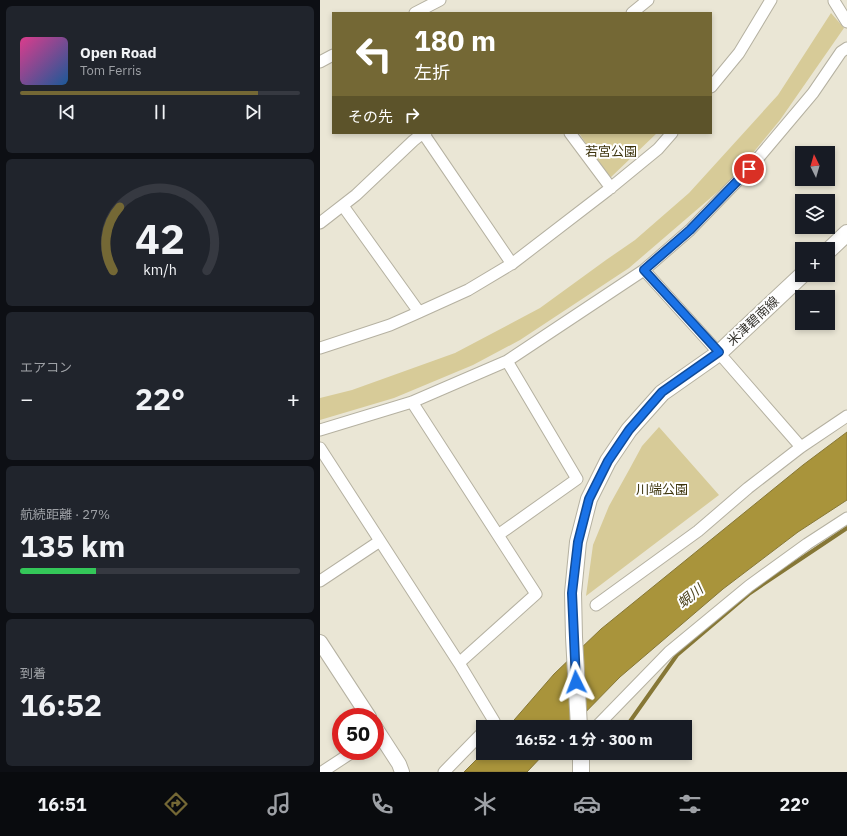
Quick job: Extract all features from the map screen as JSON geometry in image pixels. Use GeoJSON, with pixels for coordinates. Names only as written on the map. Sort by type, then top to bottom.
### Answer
{"type":"FeatureCollection","features":[{"type":"Feature","properties":{"kind":"main road"},"geometry":{"type":"LineString","coordinates":[[835,244],[847,233]]}},
{"type":"Feature","properties":{"kind":"main road","name":"米津碧南線"},"geometry":{"type":"LineString","coordinates":[[579,720],[572,593],[578,542],[589,499],[608,461],[629,430],[662,392],[719,352],[795,281]]}},
{"type":"Feature","properties":{"kind":"main road"},"geometry":{"type":"LineString","coordinates":[[581,760],[581,772]]}},
{"type":"Feature","properties":{"kind":"street"},"geometry":{"type":"LineString","coordinates":[[417,12],[440,0]]}},
{"type":"Feature","properties":{"kind":"street"},"geometry":{"type":"LineString","coordinates":[[633,12],[648,0]]}},
{"type":"Feature","properties":{"kind":"street"},"geometry":{"type":"LineString","coordinates":[[712,86],[739,53],[771,0]]}},
{"type":"Feature","properties":{"kind":"street"},"geometry":{"type":"LineString","coordinates":[[834,1],[847,22]]}},
{"type":"Feature","properties":{"kind":"street"},"geometry":{"type":"LineString","coordinates":[[320,430],[412,402],[507,361],[644,270],[690,230],[749,169],[812,93],[841,52],[847,48]]}},
{"type":"Feature","properties":{"kind":"street"},"geometry":{"type":"LineString","coordinates":[[320,62],[332,56]]}},
{"type":"Feature","properties":{"kind":"street"},"geometry":{"type":"LineString","coordinates":[[320,223],[356,195],[413,141],[423,134]]}},
{"type":"Feature","properties":{"kind":"street"},"geometry":{"type":"LineString","coordinates":[[425,134],[512,264]]}},
{"type":"Feature","properties":{"kind":"street"},"geometry":{"type":"LineString","coordinates":[[571,134],[611,188]]}},
{"type":"Feature","properties":{"kind":"street"},"geometry":{"type":"LineString","coordinates":[[320,348],[390,325],[420,312],[468,290],[512,264],[611,188],[658,149],[669,134]]}},
{"type":"Feature","properties":{"kind":"street"},"geometry":{"type":"LineString","coordinates":[[343,206],[420,312]]}},
{"type":"Feature","properties":{"kind":"street"},"geometry":{"type":"LineString","coordinates":[[644,270],[719,352],[801,447]]}},
{"type":"Feature","properties":{"kind":"street"},"geometry":{"type":"LineString","coordinates":[[498,535],[577,479],[507,361]]}},
{"type":"Feature","properties":{"kind":"street"},"geometry":{"type":"LineString","coordinates":[[412,402],[536,594],[460,663]]}},
{"type":"Feature","properties":{"kind":"street"},"geometry":{"type":"LineString","coordinates":[[596,605],[698,531],[748,488],[801,447],[847,416]]}},
{"type":"Feature","properties":{"kind":"street"},"geometry":{"type":"LineString","coordinates":[[320,448],[460,663],[493,720]]}},
{"type":"Feature","properties":{"kind":"street"},"geometry":{"type":"LineString","coordinates":[[603,720],[669,652],[749,586],[807,544],[847,518]]}},
{"type":"Feature","properties":{"kind":"street"},"geometry":{"type":"LineString","coordinates":[[320,581],[380,541]]}},
{"type":"Feature","properties":{"kind":"street"},"geometry":{"type":"LineString","coordinates":[[320,642],[363,708]]}},
{"type":"Feature","properties":{"kind":"street"},"geometry":{"type":"LineString","coordinates":[[444,772],[476,739]]}},
{"type":"Feature","properties":{"kind":"street"},"geometry":{"type":"LineString","coordinates":[[384,743],[399,764],[402,772]]}},
{"type":"Feature","properties":{"kind":"street"},"geometry":{"type":"LineString","coordinates":[[322,772],[340,760]]}},
{"type":"Feature","properties":{"kind":"green space"},"geometry":{"type":"Polygon","coordinates":[[[831,13],[844,28],[780,120],[729,182],[629,268],[520,340],[473,365],[394,398],[320,420],[320,398],[352,390],[455,353],[540,308],[635,240],[689,193],[778,95],[831,13]]]}},
{"type":"Feature","properties":{"kind":"green space","name":"若宮公園"},"geometry":{"type":"Polygon","coordinates":[[[580,134],[656,134],[609,179],[580,134]]]}},
{"type":"Feature","properties":{"kind":"green space","name":"川端公園"},"geometry":{"type":"Polygon","coordinates":[[[659,427],[719,495],[586,596],[593,545],[609,506],[642,446],[659,427]]]}},
{"type":"Feature","properties":{"kind":"water","name":"蜆川"},"geometry":{"type":"Polygon","coordinates":[[[847,432],[847,500],[798,532],[723,589],[620,677],[578,720],[514,720],[554,674],[601,629],[803,465],[847,432]]]}},
{"type":"Feature","properties":{"kind":"water"},"geometry":{"type":"Polygon","coordinates":[[[476,760],[538,760],[527,772],[464,772],[476,760]]]}},
{"type":"Feature","properties":{"kind":"waterway"},"geometry":{"type":"LineString","coordinates":[[631,720],[677,655],[750,593],[847,528]]}},
{"type":"Feature","properties":{"kind":"route"},"geometry":{"type":"LineString","coordinates":[[576,682],[572,593],[578,542],[589,499],[608,461],[629,430],[662,392],[719,352],[644,270],[690,230],[749,169]]}}]}
